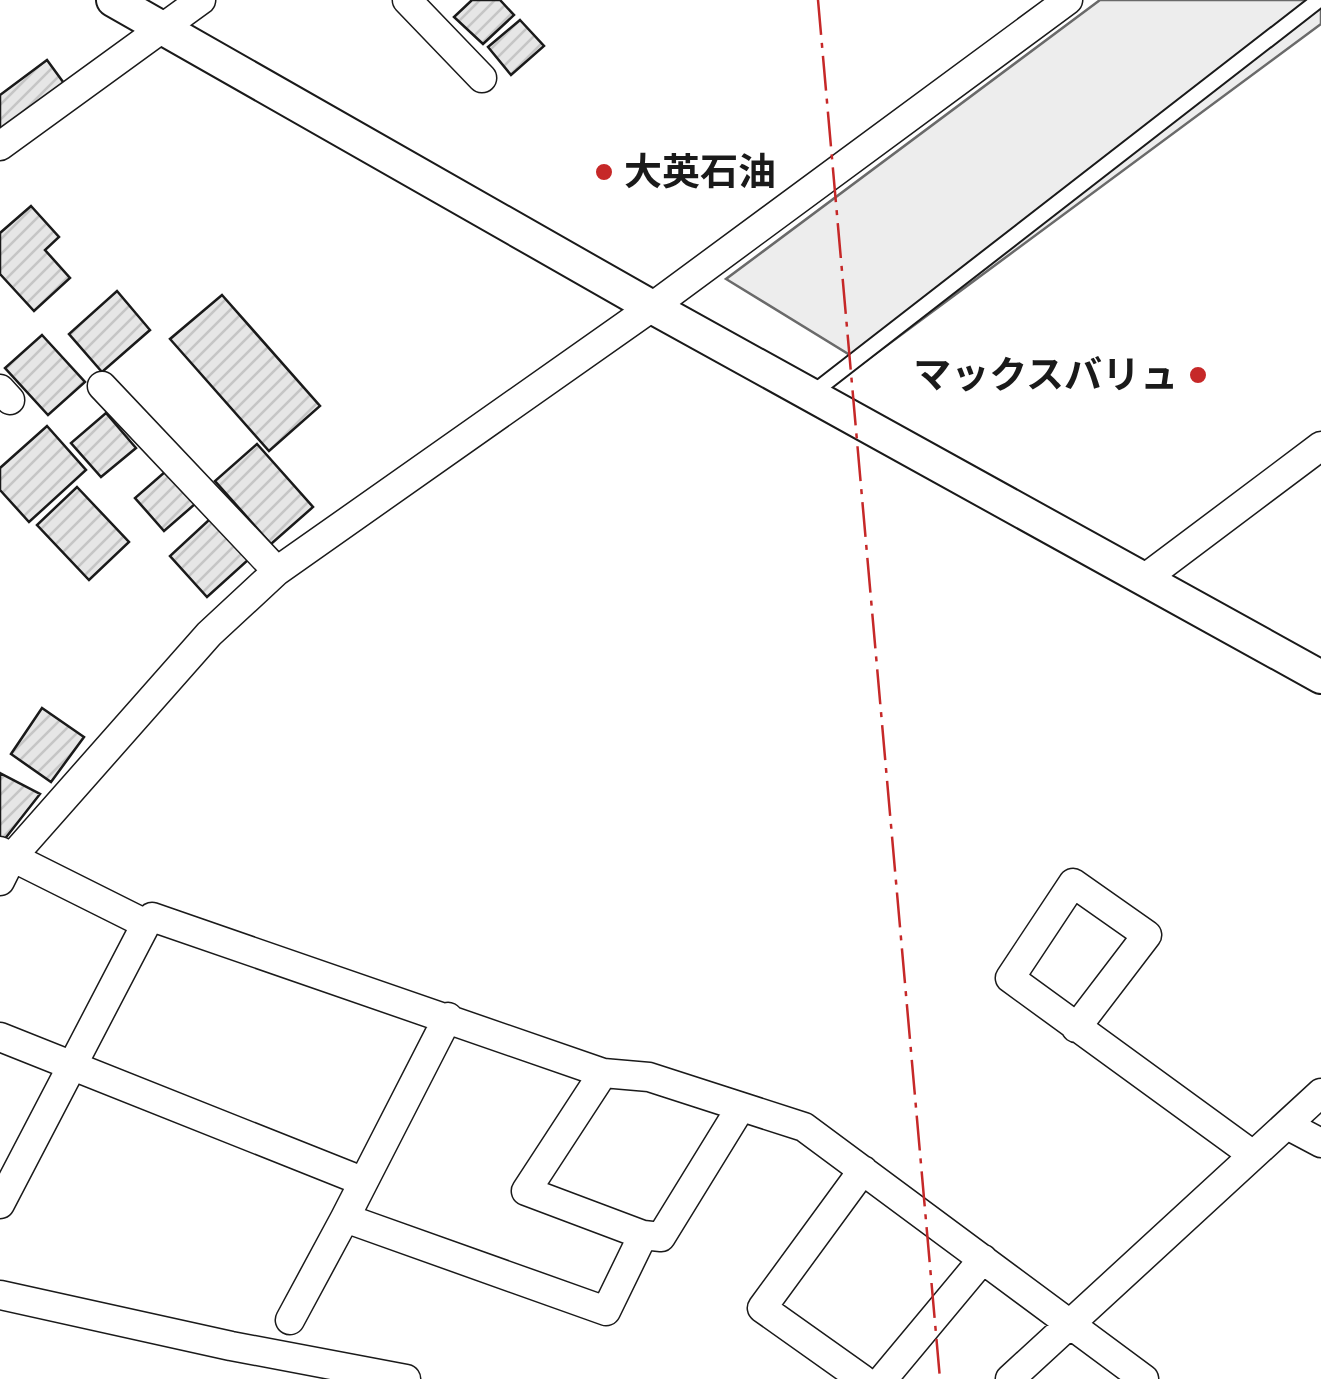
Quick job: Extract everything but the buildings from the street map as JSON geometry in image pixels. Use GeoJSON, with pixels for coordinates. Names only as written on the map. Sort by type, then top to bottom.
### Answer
{"type":"FeatureCollection","features":[{"type":"Feature","properties":{"kind":"street"},"geometry":{"type":"LineString","coordinates":[[113,0],[652,307],[1321,677]]}},
{"type":"Feature","properties":{"kind":"street"},"geometry":{"type":"LineString","coordinates":[[0,146],[200,0]]}},
{"type":"Feature","properties":{"kind":"street"},"geometry":{"type":"LineString","coordinates":[[408,0],[482,78]]}},
{"type":"Feature","properties":{"kind":"street"},"geometry":{"type":"LineString","coordinates":[[146,924],[4,863],[209,634],[277,570],[652,307],[1068,0]]}},
{"type":"Feature","properties":{"kind":"street"},"geometry":{"type":"LineString","coordinates":[[102,386],[277,570]]}},
{"type":"Feature","properties":{"kind":"street"},"geometry":{"type":"LineString","coordinates":[[1144,579],[1321,446]]}},
{"type":"Feature","properties":{"kind":"street"},"geometry":{"type":"LineString","coordinates":[[1076,1028],[1147,935],[1073,883],[1010,978],[1076,1028],[1253,1155]]}},
{"type":"Feature","properties":{"kind":"street"},"geometry":{"type":"LineString","coordinates":[[0,1204],[152,918],[603,1072],[649,1077],[804,1127],[1144,1379]]}},
{"type":"Feature","properties":{"kind":"street"},"geometry":{"type":"LineString","coordinates":[[290,1320],[448,1017]]}},
{"type":"Feature","properties":{"kind":"street"},"geometry":{"type":"LineString","coordinates":[[0,1038],[362,1181]]}},
{"type":"Feature","properties":{"kind":"street"},"geometry":{"type":"LineString","coordinates":[[603,1072],[526,1191],[643,1235],[660,1237],[741,1107]]}},
{"type":"Feature","properties":{"kind":"street"},"geometry":{"type":"LineString","coordinates":[[1010,1379],[1321,1093]]}},
{"type":"Feature","properties":{"kind":"street"},"geometry":{"type":"LineString","coordinates":[[1287,1125],[1321,1143]]}},
{"type":"Feature","properties":{"kind":"street"},"geometry":{"type":"LineString","coordinates":[[862,1379],[762,1308],[863,1170]]}},
{"type":"Feature","properties":{"kind":"street"},"geometry":{"type":"LineString","coordinates":[[345,1218],[606,1312],[643,1235]]}},
{"type":"Feature","properties":{"kind":"street"},"geometry":{"type":"LineString","coordinates":[[883,1379],[983,1260]]}},
{"type":"Feature","properties":{"kind":"street"},"geometry":{"type":"LineString","coordinates":[[0,1295],[231,1346],[406,1379]]}},
{"type":"Feature","properties":{"kind":"lane"},"geometry":{"type":"LineString","coordinates":[[810,395],[1319,0]]}},
{"type":"Feature","properties":{"kind":"shaded area"},"geometry":{"type":"Polygon","coordinates":[[[1100,0],[1321,0],[1321,24],[863,363],[726,279],[1100,0]]]}},
{"type":"Feature","properties":{"kind":"power"},"geometry":{"type":"LineString","coordinates":[[818,0],[940,1379]]}},
{"type":"Feature","properties":{"kind":"place","name":"大英石油"},"geometry":{"type":"Point","coordinates":[604,172]}},
{"type":"Feature","properties":{"kind":"place","name":"マックスバリュ"},"geometry":{"type":"Point","coordinates":[1198,375]}}]}
